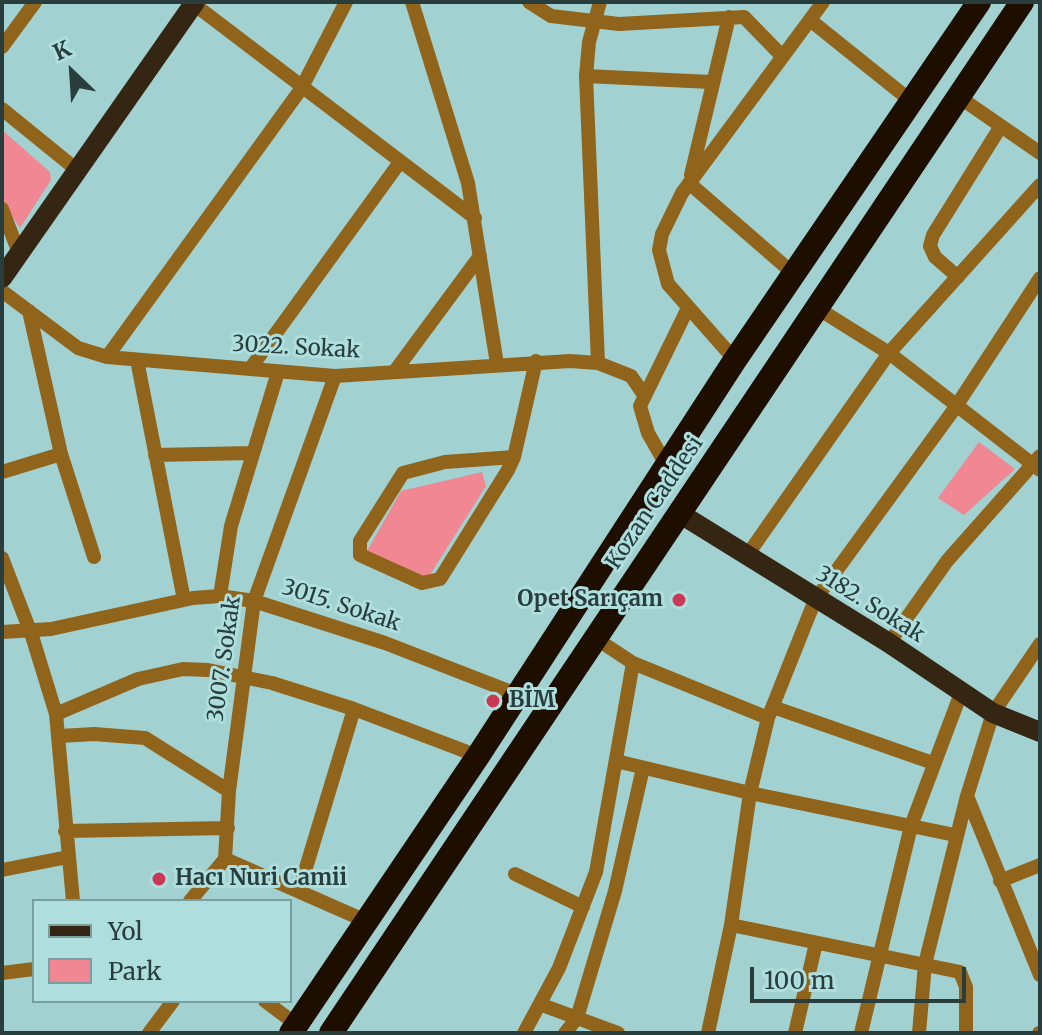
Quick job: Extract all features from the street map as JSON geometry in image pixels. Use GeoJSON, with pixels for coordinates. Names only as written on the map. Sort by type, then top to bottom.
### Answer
{"type":"FeatureCollection","features":[{"type":"Feature","properties":{"kind":"highway","name":"Kozan Caddesi"},"geometry":{"type":"LineString","coordinates":[[294,1029],[519,695],[735,360],[979,2]]}},
{"type":"Feature","properties":{"kind":"highway","name":"Kozan Caddesi"},"geometry":{"type":"LineString","coordinates":[[331,1033],[1022,2]]}},
{"type":"Feature","properties":{"kind":"main road"},"geometry":{"type":"LineString","coordinates":[[2,278],[193,3]]}},
{"type":"Feature","properties":{"kind":"main road","name":"3182. Sokak"},"geometry":{"type":"LineString","coordinates":[[679,513],[889,643],[993,713],[1040,732]]}},
{"type":"Feature","properties":{"kind":"street"},"geometry":{"type":"LineString","coordinates":[[2,47],[35,2]]}},
{"type":"Feature","properties":{"kind":"street"},"geometry":{"type":"LineString","coordinates":[[107,357],[301,89],[346,2]]}},
{"type":"Feature","properties":{"kind":"street"},"geometry":{"type":"LineString","coordinates":[[412,2],[461,157],[475,218],[497,364]]}},
{"type":"Feature","properties":{"kind":"street"},"geometry":{"type":"LineString","coordinates":[[529,2],[551,16],[636,24],[744,17],[781,55]]}},
{"type":"Feature","properties":{"kind":"street"},"geometry":{"type":"LineString","coordinates":[[598,363],[586,76],[594,18],[600,2]]}},
{"type":"Feature","properties":{"kind":"street"},"geometry":{"type":"LineString","coordinates":[[735,360],[687,310],[668,284],[659,250],[667,217],[781,55],[823,2]]}},
{"type":"Feature","properties":{"kind":"street"},"geometry":{"type":"LineString","coordinates":[[193,3],[301,89],[475,218]]}},
{"type":"Feature","properties":{"kind":"street"},"geometry":{"type":"LineString","coordinates":[[689,183],[729,17]]}},
{"type":"Feature","properties":{"kind":"street"},"geometry":{"type":"LineString","coordinates":[[810,20],[911,101]]}},
{"type":"Feature","properties":{"kind":"street"},"geometry":{"type":"LineString","coordinates":[[586,76],[711,82]]}},
{"type":"Feature","properties":{"kind":"street"},"geometry":{"type":"LineString","coordinates":[[959,97],[1040,153]]}},
{"type":"Feature","properties":{"kind":"street"},"geometry":{"type":"LineString","coordinates":[[2,109],[77,170]]}},
{"type":"Feature","properties":{"kind":"street"},"geometry":{"type":"LineString","coordinates":[[958,277],[935,257],[930,246],[1001,126]]}},
{"type":"Feature","properties":{"kind":"street"},"geometry":{"type":"LineString","coordinates":[[250,369],[400,162]]}},
{"type":"Feature","properties":{"kind":"street"},"geometry":{"type":"LineString","coordinates":[[689,183],[794,274]]}},
{"type":"Feature","properties":{"kind":"street"},"geometry":{"type":"LineString","coordinates":[[746,557],[889,353],[1040,185]]}},
{"type":"Feature","properties":{"kind":"street"},"geometry":{"type":"LineString","coordinates":[[2,209],[19,253]]}},
{"type":"Feature","properties":{"kind":"street"},"geometry":{"type":"LineString","coordinates":[[395,371],[480,256]]}},
{"type":"Feature","properties":{"kind":"street"},"geometry":{"type":"LineString","coordinates":[[708,1033],[731,925],[750,793],[770,713],[815,600],[955,408],[1040,278]]}},
{"type":"Feature","properties":{"kind":"street","name":"3022. Sokak"},"geometry":{"type":"LineString","coordinates":[[2,291],[78,348],[107,357],[335,376],[536,361],[598,363],[631,376],[644,395]]}},
{"type":"Feature","properties":{"kind":"street"},"geometry":{"type":"LineString","coordinates":[[817,308],[889,353],[955,408],[1038,464],[947,561],[889,643]]}},
{"type":"Feature","properties":{"kind":"street"},"geometry":{"type":"LineString","coordinates":[[668,468],[641,415],[644,395],[687,310]]}},
{"type":"Feature","properties":{"kind":"street"},"geometry":{"type":"LineString","coordinates":[[29,311],[61,454],[94,557]]}},
{"type":"Feature","properties":{"kind":"street"},"geometry":{"type":"LineString","coordinates":[[137,360],[184,600]]}},
{"type":"Feature","properties":{"kind":"street"},"geometry":{"type":"LineString","coordinates":[[514,457],[445,462],[403,473],[393,484],[360,541],[360,555],[422,583],[435,582],[514,457],[536,361]]}},
{"type":"Feature","properties":{"kind":"street"},"geometry":{"type":"LineString","coordinates":[[220,596],[231,526],[278,372]]}},
{"type":"Feature","properties":{"kind":"street","name":"3007. Sokak"},"geometry":{"type":"LineString","coordinates":[[225,859],[229,791],[254,601],[335,376]]}},
{"type":"Feature","properties":{"kind":"street"},"geometry":{"type":"LineString","coordinates":[[155,455],[251,453]]}},
{"type":"Feature","properties":{"kind":"street"},"geometry":{"type":"LineString","coordinates":[[2,472],[61,454]]}},
{"type":"Feature","properties":{"kind":"street"},"geometry":{"type":"LineString","coordinates":[[2,558],[30,631],[56,714],[73,899]]}},
{"type":"Feature","properties":{"kind":"street","name":"3015. Sokak"},"geometry":{"type":"LineString","coordinates":[[2,632],[30,631],[184,600],[220,596],[254,601],[385,643],[519,695]]}},
{"type":"Feature","properties":{"kind":"street"},"geometry":{"type":"LineString","coordinates":[[595,638],[633,663],[770,713],[933,763]]}},
{"type":"Feature","properties":{"kind":"street"},"geometry":{"type":"LineString","coordinates":[[919,1033],[925,964],[967,796],[993,713],[1040,644]]}},
{"type":"Feature","properties":{"kind":"street"},"geometry":{"type":"LineString","coordinates":[[524,1033],[542,1005],[596,872],[633,663]]}},
{"type":"Feature","properties":{"kind":"street"},"geometry":{"type":"LineString","coordinates":[[56,714],[158,674],[183,669],[243,676],[354,709],[478,756]]}},
{"type":"Feature","properties":{"kind":"street"},"geometry":{"type":"LineString","coordinates":[[861,1033],[911,826],[961,693]]}},
{"type":"Feature","properties":{"kind":"street"},"geometry":{"type":"LineString","coordinates":[[299,891],[354,709]]}},
{"type":"Feature","properties":{"kind":"street"},"geometry":{"type":"LineString","coordinates":[[60,736],[94,734],[145,738],[229,791]]}},
{"type":"Feature","properties":{"kind":"street"},"geometry":{"type":"LineString","coordinates":[[616,761],[750,793],[955,835]]}},
{"type":"Feature","properties":{"kind":"street"},"geometry":{"type":"LineString","coordinates":[[565,1033],[577,1018],[615,891],[643,768]]}},
{"type":"Feature","properties":{"kind":"street"},"geometry":{"type":"LineString","coordinates":[[967,796],[1040,975]]}},
{"type":"Feature","properties":{"kind":"street"},"geometry":{"type":"LineString","coordinates":[[65,831],[228,828]]}},
{"type":"Feature","properties":{"kind":"street"},"geometry":{"type":"LineString","coordinates":[[2,870],[68,857]]}},
{"type":"Feature","properties":{"kind":"street"},"geometry":{"type":"LineString","coordinates":[[192,899],[225,859],[366,921]]}},
{"type":"Feature","properties":{"kind":"street"},"geometry":{"type":"LineString","coordinates":[[1000,881],[1040,865]]}},
{"type":"Feature","properties":{"kind":"street"},"geometry":{"type":"LineString","coordinates":[[515,874],[583,907]]}},
{"type":"Feature","properties":{"kind":"street"},"geometry":{"type":"LineString","coordinates":[[731,925],[960,972],[966,987],[966,1033]]}},
{"type":"Feature","properties":{"kind":"street"},"geometry":{"type":"LineString","coordinates":[[795,1033],[816,943]]}},
{"type":"Feature","properties":{"kind":"street"},"geometry":{"type":"LineString","coordinates":[[2,973],[32,969]]}},
{"type":"Feature","properties":{"kind":"street"},"geometry":{"type":"LineString","coordinates":[[149,1033],[172,1003]]}},
{"type":"Feature","properties":{"kind":"street"},"geometry":{"type":"LineString","coordinates":[[267,1003],[294,1029]]}},
{"type":"Feature","properties":{"kind":"street"},"geometry":{"type":"LineString","coordinates":[[542,1005],[618,1033]]}},
{"type":"Feature","properties":{"kind":"green space"},"geometry":{"type":"Polygon","coordinates":[[[2,130],[50,172],[51,180],[20,228],[2,201],[2,130]]]}},
{"type":"Feature","properties":{"kind":"green space"},"geometry":{"type":"Polygon","coordinates":[[[979,442],[1015,469],[964,515],[938,498],[979,442]]]}},
{"type":"Feature","properties":{"kind":"green space"},"geometry":{"type":"Polygon","coordinates":[[[482,472],[486,486],[428,578],[367,551],[401,491],[482,472]]]}},
{"type":"Feature","properties":{"kind":"place","name":"Opet Sarıçam"},"geometry":{"type":"Point","coordinates":[679,600]}},
{"type":"Feature","properties":{"kind":"place","name":"BİM"},"geometry":{"type":"Point","coordinates":[493,701]}},
{"type":"Feature","properties":{"kind":"place","name":"Hacı Nuri Camii"},"geometry":{"type":"Point","coordinates":[159,879]}}]}
